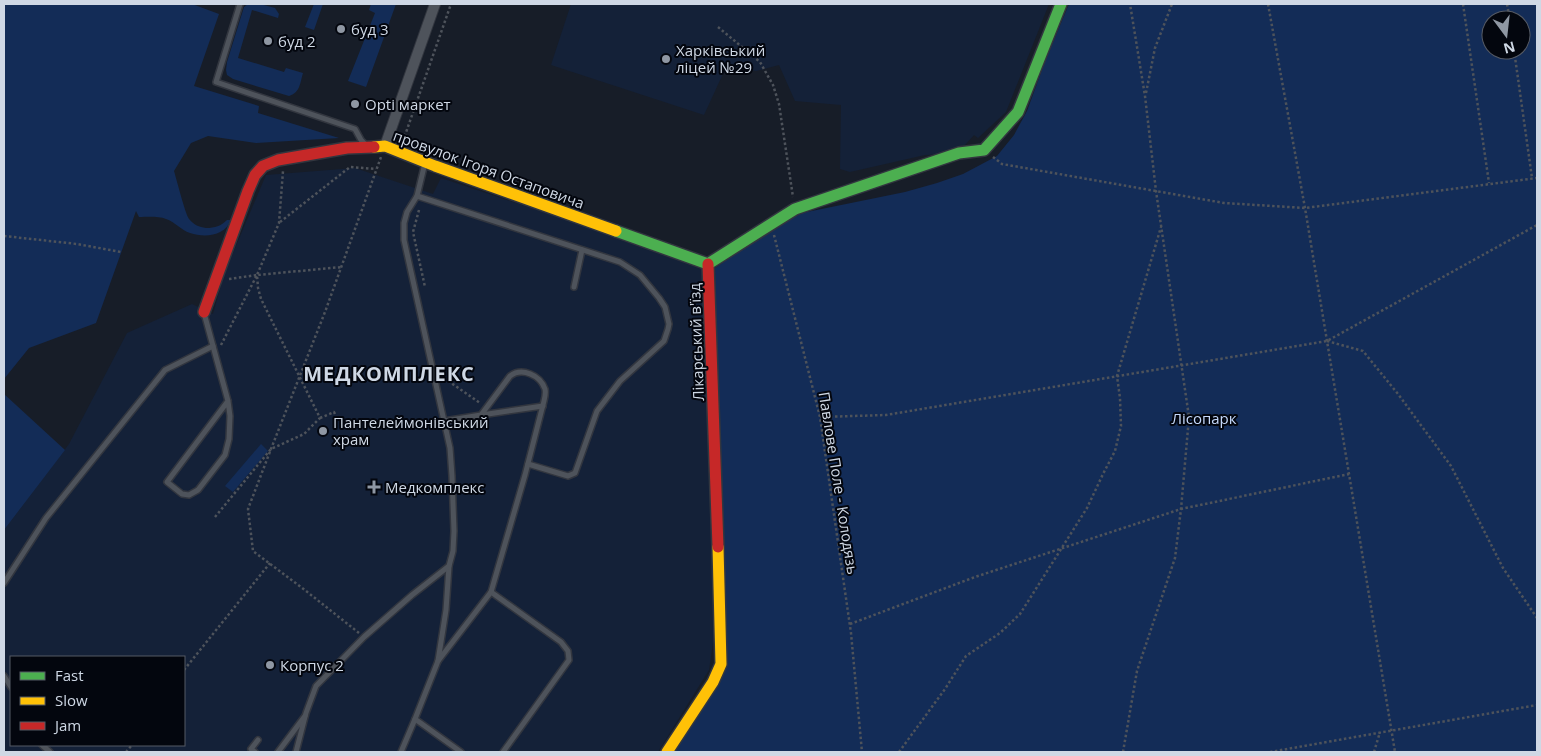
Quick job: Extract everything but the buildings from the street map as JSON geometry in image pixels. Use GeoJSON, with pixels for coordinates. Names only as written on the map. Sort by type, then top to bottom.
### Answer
{"type":"FeatureCollection","features":[{"type":"Feature","properties":{"kind":"street"},"geometry":{"type":"LineString","coordinates":[[385,146],[436,4]]}},
{"type":"Feature","properties":{"kind":"street"},"geometry":{"type":"LineString","coordinates":[[984,150],[1018,112],[1061,4]]}},
{"type":"Feature","properties":{"kind":"street","name":"провулок Ігоря Остаповича"},"geometry":{"type":"LineString","coordinates":[[204,312],[248,192],[256,175],[263,166],[283,159],[347,148],[385,146],[708,264]]}},
{"type":"Feature","properties":{"kind":"street","name":"Лікарський в'їзд"},"geometry":{"type":"LineString","coordinates":[[667,752],[713,682],[720,664],[721,645],[708,264],[771,222],[795,209],[959,153],[984,150]]}},
{"type":"Feature","properties":{"kind":"lane"},"geometry":{"type":"LineString","coordinates":[[240,4],[216,82],[355,129],[361,140],[368,147]]}},
{"type":"Feature","properties":{"kind":"lane"},"geometry":{"type":"LineString","coordinates":[[401,752],[438,661],[446,610],[454,531],[450,448],[404,240],[404,223],[407,212],[417,196],[425,162]]}},
{"type":"Feature","properties":{"kind":"lane"},"geometry":{"type":"LineString","coordinates":[[417,196],[620,262],[640,275],[665,307],[669,324],[664,340],[620,381],[597,411],[575,473],[568,476],[528,464]]}},
{"type":"Feature","properties":{"kind":"lane"},"geometry":{"type":"LineString","coordinates":[[574,287],[582,250]]}},
{"type":"Feature","properties":{"kind":"lane"},"geometry":{"type":"LineString","coordinates":[[204,312],[228,401],[230,416],[229,439],[225,455],[198,490],[190,494],[182,494],[167,482],[228,401]]}},
{"type":"Feature","properties":{"kind":"lane"},"geometry":{"type":"LineString","coordinates":[[4,583],[46,518],[166,370],[213,346]]}},
{"type":"Feature","properties":{"kind":"lane"},"geometry":{"type":"LineString","coordinates":[[438,661],[490,592],[528,464],[546,392],[542,383],[532,374],[518,372],[510,376],[481,415]]}},
{"type":"Feature","properties":{"kind":"lane"},"geometry":{"type":"LineString","coordinates":[[444,421],[543,406]]}},
{"type":"Feature","properties":{"kind":"lane"},"geometry":{"type":"LineString","coordinates":[[296,752],[306,713],[316,686],[364,637],[449,566]]}},
{"type":"Feature","properties":{"kind":"lane"},"geometry":{"type":"LineString","coordinates":[[490,592],[561,642],[568,651],[569,660],[503,752]]}},
{"type":"Feature","properties":{"kind":"lane"},"geometry":{"type":"LineString","coordinates":[[278,752],[306,713]]}},
{"type":"Feature","properties":{"kind":"lane"},"geometry":{"type":"LineString","coordinates":[[415,718],[461,752]]}},
{"type":"Feature","properties":{"kind":"lane"},"geometry":{"type":"LineString","coordinates":[[255,752],[251,749],[258,740]]}},
{"type":"Feature","properties":{"kind":"path"},"geometry":{"type":"LineString","coordinates":[[400,152],[451,4]]}},
{"type":"Feature","properties":{"kind":"path"},"geometry":{"type":"LineString","coordinates":[[1122,752],[1137,671],[1175,558],[1189,417],[1156,191],[1145,96],[1130,4]]}},
{"type":"Feature","properties":{"kind":"path"},"geometry":{"type":"LineString","coordinates":[[1145,96],[1155,48],[1172,4]]}},
{"type":"Feature","properties":{"kind":"path"},"geometry":{"type":"LineString","coordinates":[[1268,4],[1305,208],[1395,752]]}},
{"type":"Feature","properties":{"kind":"path"},"geometry":{"type":"LineString","coordinates":[[1463,4],[1489,183]]}},
{"type":"Feature","properties":{"kind":"path"},"geometry":{"type":"LineString","coordinates":[[718,27],[760,62],[773,85],[779,104],[795,209]]}},
{"type":"Feature","properties":{"kind":"path"},"geometry":{"type":"LineString","coordinates":[[1515,60],[1532,178]]}},
{"type":"Feature","properties":{"kind":"path"},"geometry":{"type":"LineString","coordinates":[[364,637],[252,551],[248,509],[342,267],[385,146]]}},
{"type":"Feature","properties":{"kind":"path"},"geometry":{"type":"LineString","coordinates":[[984,150],[1002,164],[1224,203],[1305,208],[1537,178]]}},
{"type":"Feature","properties":{"kind":"path"},"geometry":{"type":"LineString","coordinates":[[216,356],[257,275],[279,223],[283,159]]}},
{"type":"Feature","properties":{"kind":"path"},"geometry":{"type":"LineString","coordinates":[[279,223],[350,166],[376,169]]}},
{"type":"Feature","properties":{"kind":"path"},"geometry":{"type":"LineString","coordinates":[[424,198],[413,232],[426,295]]}},
{"type":"Feature","properties":{"kind":"path","name":"Павлове Поле - Колодязь"},"geometry":{"type":"LineString","coordinates":[[771,222],[820,417],[850,624],[862,752]]}},
{"type":"Feature","properties":{"kind":"path"},"geometry":{"type":"LineString","coordinates":[[820,417],[886,415],[1327,341],[1537,225]]}},
{"type":"Feature","properties":{"kind":"path"},"geometry":{"type":"LineString","coordinates":[[899,752],[945,689],[966,656],[1000,633],[1020,614],[1087,508],[1115,451],[1121,426],[1117,376],[1161,226]]}},
{"type":"Feature","properties":{"kind":"path"},"geometry":{"type":"LineString","coordinates":[[4,236],[77,244],[121,252]]}},
{"type":"Feature","properties":{"kind":"path"},"geometry":{"type":"LineString","coordinates":[[215,281],[342,267]]}},
{"type":"Feature","properties":{"kind":"path"},"geometry":{"type":"LineString","coordinates":[[257,275],[261,299],[320,418]]}},
{"type":"Feature","properties":{"kind":"path"},"geometry":{"type":"LineString","coordinates":[[1327,341],[1363,350],[1398,394],[1451,466],[1503,568],[1537,618]]}},
{"type":"Feature","properties":{"kind":"path"},"geometry":{"type":"LineString","coordinates":[[442,370],[444,379],[486,408]]}},
{"type":"Feature","properties":{"kind":"path"},"geometry":{"type":"LineString","coordinates":[[216,517],[271,449],[304,434],[320,418],[334,412],[338,421]]}},
{"type":"Feature","properties":{"kind":"path"},"geometry":{"type":"LineString","coordinates":[[850,624],[975,577],[1181,509],[1349,474]]}},
{"type":"Feature","properties":{"kind":"path"},"geometry":{"type":"LineString","coordinates":[[185,669],[270,563]]}},
{"type":"Feature","properties":{"kind":"path"},"geometry":{"type":"LineString","coordinates":[[1270,752],[1537,705]]}},
{"type":"Feature","properties":{"kind":"path"},"geometry":{"type":"LineString","coordinates":[[1374,752],[1380,732]]}},
{"type":"Feature","properties":{"kind":"shaded area"},"geometry":{"type":"Polygon","coordinates":[[[571,4],[1049,4],[1006,112],[978,138],[974,135],[965,145],[945,154],[925,155],[850,172],[840,169],[841,105],[795,101],[779,65],[756,71],[727,65],[704,115],[551,65],[571,4]]]}},
{"type":"Feature","properties":{"kind":"shaded area","name":"Медкомплекс"},"geometry":{"type":"Polygon","coordinates":[[[355,168],[433,194],[441,178],[702,265],[716,623],[709,670],[658,752],[4,752],[4,530],[69,444],[127,333],[192,304],[213,314],[224,274],[266,175],[355,168]]]}},
{"type":"Feature","properties":{"kind":"green space"},"geometry":{"type":"Polygon","coordinates":[[[4,4],[192,4],[219,14],[194,86],[259,106],[258,113],[339,138],[256,143],[208,136],[191,143],[174,171],[187,216],[193,223],[201,227],[215,227],[227,220],[231,220],[228,225],[214,234],[196,235],[163,218],[139,217],[136,211],[96,323],[29,348],[4,379],[4,4]]]}},
{"type":"Feature","properties":{"kind":"green space"},"geometry":{"type":"Polygon","coordinates":[[[248,4],[260,4],[275,8],[279,14],[278,18],[252,10],[238,58],[284,72],[286,68],[303,73],[299,87],[293,95],[289,96],[233,79],[227,75],[227,62],[244,7],[248,4]]]}},
{"type":"Feature","properties":{"kind":"green space"},"geometry":{"type":"Polygon","coordinates":[[[314,4],[323,4],[314,30],[305,27],[314,4]]]}},
{"type":"Feature","properties":{"kind":"green space"},"geometry":{"type":"Polygon","coordinates":[[[371,4],[396,4],[366,87],[348,81],[375,13],[369,10],[371,4]]]}},
{"type":"Feature","properties":{"kind":"green space","name":"Лісопарк"},"geometry":{"type":"Polygon","coordinates":[[[1069,4],[1537,4],[1537,752],[669,752],[721,661],[715,268],[781,222],[797,214],[905,192],[963,174],[997,156],[1014,135],[1027,111],[1069,4]]]}},
{"type":"Feature","properties":{"kind":"green space"},"geometry":{"type":"Polygon","coordinates":[[[4,394],[65,450],[4,530],[4,394]]]}},
{"type":"Feature","properties":{"kind":"green space"},"geometry":{"type":"Polygon","coordinates":[[[261,444],[268,451],[233,492],[225,486],[261,444]]]}},
{"type":"Feature","properties":{"kind":"traffic: fast"},"geometry":{"type":"LineString","coordinates":[[708,264],[795,209],[959,153],[984,150],[1018,112],[1061,4]]}},
{"type":"Feature","properties":{"kind":"traffic: fast"},"geometry":{"type":"LineString","coordinates":[[616,231],[708,264]]}},
{"type":"Feature","properties":{"kind":"traffic: slow"},"geometry":{"type":"LineString","coordinates":[[374,147],[385,146],[435,166],[616,231]]}},
{"type":"Feature","properties":{"kind":"traffic: slow"},"geometry":{"type":"LineString","coordinates":[[667,752],[713,682],[721,664],[718,547]]}},
{"type":"Feature","properties":{"kind":"traffic: jam"},"geometry":{"type":"LineString","coordinates":[[204,312],[248,191],[255,175],[263,166],[278,160],[347,148],[374,147]]}},
{"type":"Feature","properties":{"kind":"traffic: jam"},"geometry":{"type":"LineString","coordinates":[[708,264],[718,547]]}},
{"type":"Feature","properties":{"kind":"place","name":"буд 3"},"geometry":{"type":"Point","coordinates":[341,29]}},
{"type":"Feature","properties":{"kind":"place","name":"буд 2"},"geometry":{"type":"Point","coordinates":[268,41]}},
{"type":"Feature","properties":{"kind":"place","name":"Харківський ліцей №29"},"geometry":{"type":"Point","coordinates":[666,59]}},
{"type":"Feature","properties":{"kind":"place","name":"Opti маркет"},"geometry":{"type":"Point","coordinates":[355,104]}},
{"type":"Feature","properties":{"kind":"place","name":"Пантелеймонівський храм"},"geometry":{"type":"Point","coordinates":[323,431]}},
{"type":"Feature","properties":{"kind":"place","name":"Медкомплекс"},"geometry":{"type":"Point","coordinates":[374,487]}},
{"type":"Feature","properties":{"kind":"place","name":"Корпус 2"},"geometry":{"type":"Point","coordinates":[270,665]}},
{"type":"Feature","properties":{"kind":"district","name":"МЕДКОМПЛЕКС"},"geometry":{"type":"Point","coordinates":[389,373]}}]}
